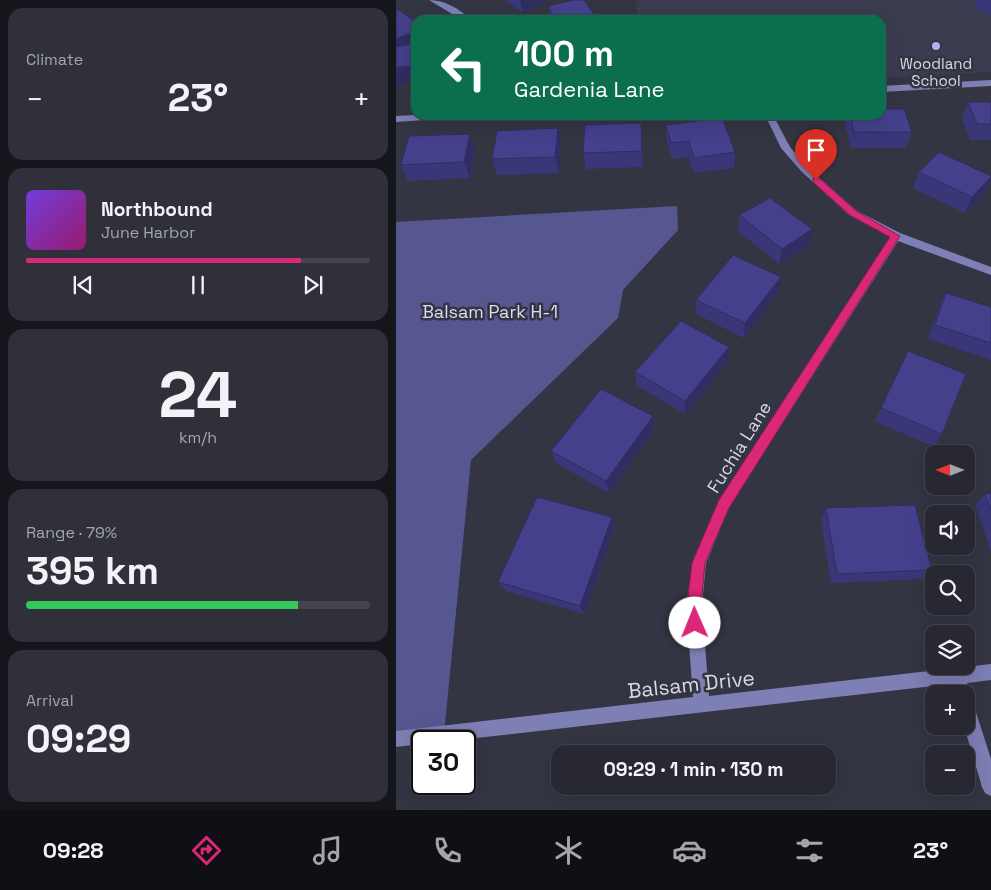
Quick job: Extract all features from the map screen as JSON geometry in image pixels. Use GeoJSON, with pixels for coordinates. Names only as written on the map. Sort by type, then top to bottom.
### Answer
{"type":"FeatureCollection","features":[{"type":"Feature","properties":{"kind":"street"},"geometry":{"type":"LineString","coordinates":[[432,0],[460,15]]}},
{"type":"Feature","properties":{"kind":"street"},"geometry":{"type":"LineString","coordinates":[[886,89],[991,83]]}},
{"type":"Feature","properties":{"kind":"street"},"geometry":{"type":"LineString","coordinates":[[396,119],[411,118]]}},
{"type":"Feature","properties":{"kind":"street"},"geometry":{"type":"LineString","coordinates":[[772,120],[786,148],[804,170],[853,213],[896,236],[991,271]]}},
{"type":"Feature","properties":{"kind":"street","name":"Fuchia Lane"},"geometry":{"type":"LineString","coordinates":[[702,704],[694,605],[699,563],[724,504],[896,236]]}},
{"type":"Feature","properties":{"kind":"street","name":"Balsam Drive"},"geometry":{"type":"LineString","coordinates":[[396,739],[991,672]]}},
{"type":"Feature","properties":{"kind":"street"},"geometry":{"type":"LineString","coordinates":[[957,676],[960,685]]}},
{"type":"Feature","properties":{"kind":"street"},"geometry":{"type":"LineString","coordinates":[[975,735],[991,787]]}},
{"type":"Feature","properties":{"kind":"shaded area","name":"Woodland School"},"geometry":{"type":"Polygon","coordinates":[[[636,0],[991,0],[991,72],[886,78],[886,15],[638,15],[636,0]]]}},
{"type":"Feature","properties":{"kind":"green space","name":"Balsam Park H-1"},"geometry":{"type":"Polygon","coordinates":[[[677,206],[678,230],[623,290],[618,318],[471,460],[444,730],[411,730],[411,737],[396,739],[396,222],[677,206]]]}},
{"type":"Feature","properties":{"kind":"building"},"geometry":{"type":"Polygon","coordinates":[[[574,0],[584,0],[594,15],[553,15],[548,6],[574,0]]]}},
{"type":"Feature","properties":{"kind":"building"},"geometry":{"type":"Polygon","coordinates":[[[396,10],[411,19],[411,33],[396,39],[396,10]]]}},
{"type":"Feature","properties":{"kind":"building"},"geometry":{"type":"Polygon","coordinates":[[[411,44],[411,66],[396,68],[396,47],[411,44]]]}},
{"type":"Feature","properties":{"kind":"building"},"geometry":{"type":"Polygon","coordinates":[[[968,102],[991,102],[991,124],[977,124],[968,102]]]}},
{"type":"Feature","properties":{"kind":"building"},"geometry":{"type":"Polygon","coordinates":[[[886,109],[904,109],[912,132],[854,132],[851,120],[886,120],[886,109]]]}},
{"type":"Feature","properties":{"kind":"building"},"geometry":{"type":"Polygon","coordinates":[[[723,120],[735,152],[694,158],[689,141],[671,143],[666,125],[723,120]]]}},
{"type":"Feature","properties":{"kind":"building"},"geometry":{"type":"Polygon","coordinates":[[[641,123],[642,151],[583,153],[585,125],[641,123]]]}},
{"type":"Feature","properties":{"kind":"building"},"geometry":{"type":"Polygon","coordinates":[[[558,128],[555,157],[492,159],[497,131],[558,128]]]}},
{"type":"Feature","properties":{"kind":"building"},"geometry":{"type":"Polygon","coordinates":[[[470,134],[464,162],[401,165],[409,136],[470,134]]]}},
{"type":"Feature","properties":{"kind":"building"},"geometry":{"type":"Polygon","coordinates":[[[939,152],[991,177],[972,197],[919,172],[939,152]]]}},
{"type":"Feature","properties":{"kind":"building"},"geometry":{"type":"Polygon","coordinates":[[[770,198],[812,229],[782,249],[739,215],[770,198]]]}},
{"type":"Feature","properties":{"kind":"building"},"geometry":{"type":"Polygon","coordinates":[[[733,255],[781,277],[745,323],[696,300],[733,255]]]}},
{"type":"Feature","properties":{"kind":"building"},"geometry":{"type":"Polygon","coordinates":[[[946,293],[991,307],[991,343],[935,325],[946,293]]]}},
{"type":"Feature","properties":{"kind":"building"},"geometry":{"type":"Polygon","coordinates":[[[681,321],[729,347],[685,401],[635,372],[681,321]]]}},
{"type":"Feature","properties":{"kind":"building"},"geometry":{"type":"Polygon","coordinates":[[[908,351],[966,374],[942,434],[881,408],[908,351]]]}},
{"type":"Feature","properties":{"kind":"building"},"geometry":{"type":"Polygon","coordinates":[[[601,389],[653,416],[606,481],[551,451],[601,389]]]}},
{"type":"Feature","properties":{"kind":"building"},"geometry":{"type":"Polygon","coordinates":[[[991,493],[991,510],[985,494],[991,493]]]}},
{"type":"Feature","properties":{"kind":"building"},"geometry":{"type":"Polygon","coordinates":[[[537,497],[612,517],[580,606],[498,582],[537,497]]]}},
{"type":"Feature","properties":{"kind":"building"},"geometry":{"type":"Polygon","coordinates":[[[915,505],[925,543],[925,555],[928,555],[931,565],[925,565],[925,570],[837,574],[826,508],[915,505]]]}},
{"type":"Feature","properties":{"kind":"place","name":"Woodland School"},"geometry":{"type":"Point","coordinates":[936,46]}},
{"type":"Feature","properties":{"kind":"route"},"geometry":{"type":"LineString","coordinates":[[695,623],[694,605],[699,563],[724,504],[896,236],[853,213],[816,180]]}}]}
